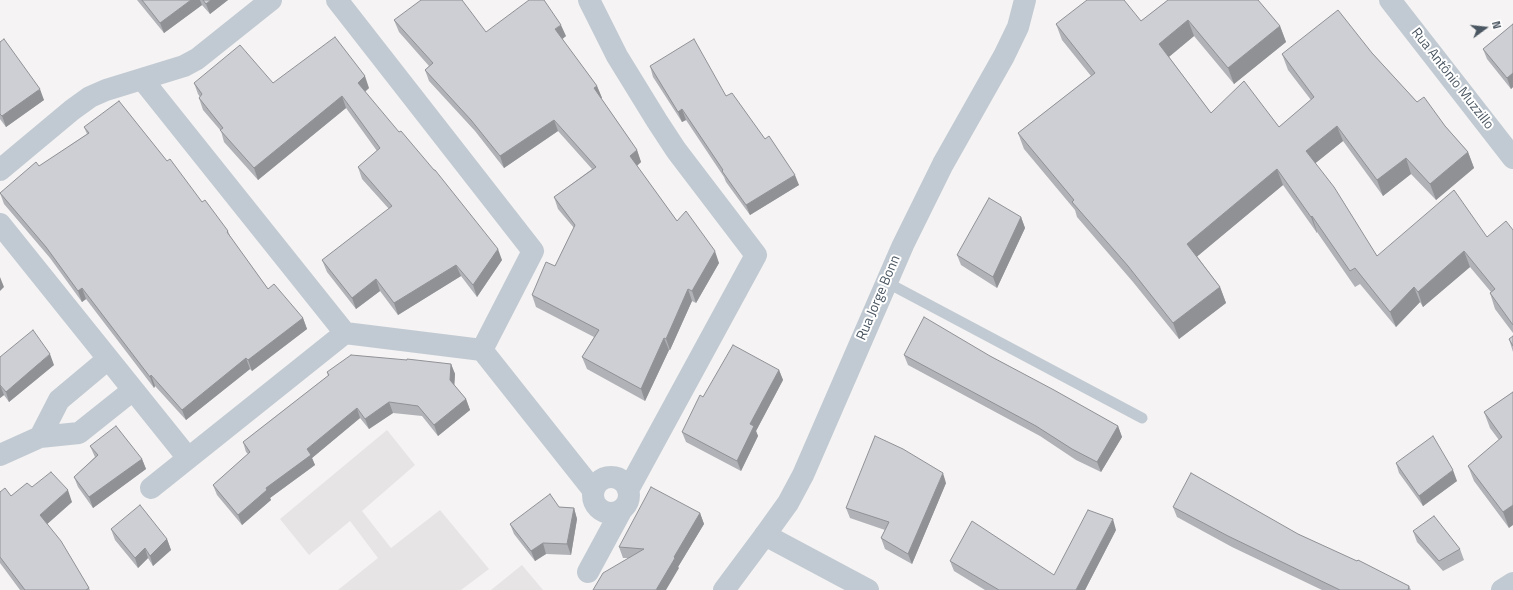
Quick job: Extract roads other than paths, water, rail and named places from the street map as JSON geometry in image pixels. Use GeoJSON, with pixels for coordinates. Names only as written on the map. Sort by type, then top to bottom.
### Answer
{"type":"FeatureCollection","features":[{"type":"Feature","properties":{"kind":"street"},"geometry":{"type":"LineString","coordinates":[[0,170],[72,110],[90,97],[106,90],[184,66],[197,59],[271,0]]}},
{"type":"Feature","properties":{"kind":"street"},"geometry":{"type":"LineString","coordinates":[[337,0],[533,251],[482,350]]}},
{"type":"Feature","properties":{"kind":"street"},"geometry":{"type":"LineString","coordinates":[[588,572],[621,511],[626,506],[628,501],[628,490],[756,255],[676,150],[618,56],[589,0]]}},
{"type":"Feature","properties":{"kind":"street","name":"Rua Jorge Bonn"},"geometry":{"type":"LineString","coordinates":[[724,590],[788,503],[803,475],[886,282],[921,206],[1004,56],[1018,27],[1025,0]]}},
{"type":"Feature","properties":{"kind":"street","name":"Rua Antônio Muzzillo"},"geometry":{"type":"LineString","coordinates":[[1390,0],[1513,158]]}},
{"type":"Feature","properties":{"kind":"street"},"geometry":{"type":"LineString","coordinates":[[142,79],[345,333],[482,350],[593,490]]}},
{"type":"Feature","properties":{"kind":"street"},"geometry":{"type":"LineString","coordinates":[[0,224],[188,458]]}},
{"type":"Feature","properties":{"kind":"street"},"geometry":{"type":"LineString","coordinates":[[151,488],[345,333]]}},
{"type":"Feature","properties":{"kind":"street"},"geometry":{"type":"LineString","coordinates":[[40,437],[59,400],[108,358]]}},
{"type":"Feature","properties":{"kind":"street"},"geometry":{"type":"LineString","coordinates":[[0,455],[40,437],[79,433],[133,390]]}},
{"type":"Feature","properties":{"kind":"street"},"geometry":{"type":"LineString","coordinates":[[621,511],[609,513],[603,512],[594,503],[592,497],[593,490],[599,481],[610,477],[621,480],[628,490]]}},
{"type":"Feature","properties":{"kind":"street"},"geometry":{"type":"LineString","coordinates":[[765,535],[868,590]]}},
{"type":"Feature","properties":{"kind":"street"},"geometry":{"type":"LineString","coordinates":[[1502,590],[1513,583]]}},
{"type":"Feature","properties":{"kind":"lane"},"geometry":{"type":"LineString","coordinates":[[886,282],[1142,418]]}}]}
